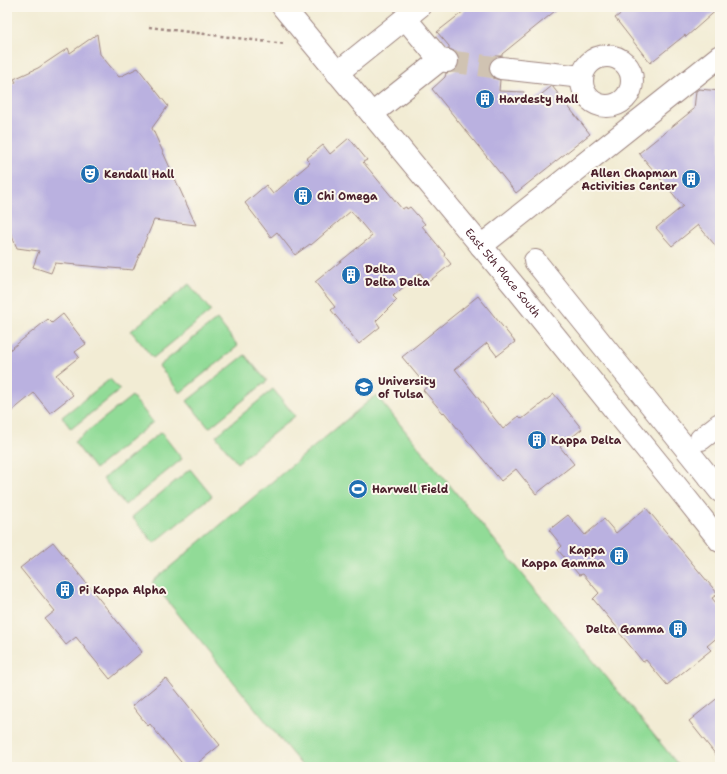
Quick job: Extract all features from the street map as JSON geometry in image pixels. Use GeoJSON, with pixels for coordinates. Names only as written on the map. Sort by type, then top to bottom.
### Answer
{"type":"FeatureCollection","features":[{"type":"Feature","properties":{"kind":"street","name":"East 5th Place South"},"geometry":{"type":"LineString","coordinates":[[283,7],[481,246],[674,483],[720,542]]}},
{"type":"Feature","properties":{"kind":"street"},"geometry":{"type":"LineString","coordinates":[[337,72],[412,12],[444,60],[372,114]]}},
{"type":"Feature","properties":{"kind":"street"},"geometry":{"type":"LineString","coordinates":[[607,56],[616,58],[623,62],[628,69],[632,77],[632,85],[629,93],[623,100],[609,106],[602,105],[594,103],[584,91],[582,77],[585,68],[598,57],[607,56]]}},
{"type":"Feature","properties":{"kind":"street"},"geometry":{"type":"LineString","coordinates":[[481,246],[720,56]]}},
{"type":"Feature","properties":{"kind":"street"},"geometry":{"type":"LineString","coordinates":[[501,68],[582,77]]}},
{"type":"Feature","properties":{"kind":"street"},"geometry":{"type":"LineString","coordinates":[[623,100],[640,119]]}},
{"type":"Feature","properties":{"kind":"street"},"geometry":{"type":"LineString","coordinates":[[535,261],[720,491]]}},
{"type":"Feature","properties":{"kind":"street"},"geometry":{"type":"LineString","coordinates":[[701,439],[720,424]]}},
{"type":"Feature","properties":{"kind":"path"},"geometry":{"type":"LineString","coordinates":[[149,28],[316,48]]}},
{"type":"Feature","properties":{"kind":"green space"},"geometry":{"type":"Polygon","coordinates":[[[189,284],[211,311],[153,358],[131,331],[189,284]]]}},
{"type":"Feature","properties":{"kind":"green space"},"geometry":{"type":"Polygon","coordinates":[[[217,319],[238,346],[180,393],[159,366],[217,319]]]}},
{"type":"Feature","properties":{"kind":"green space"},"geometry":{"type":"Polygon","coordinates":[[[245,355],[267,381],[209,428],[187,401],[245,355]]]}},
{"type":"Feature","properties":{"kind":"green space"},"geometry":{"type":"Polygon","coordinates":[[[110,379],[120,390],[71,429],[62,417],[110,379]]]}},
{"type":"Feature","properties":{"kind":"green space"},"geometry":{"type":"Polygon","coordinates":[[[273,389],[295,416],[237,463],[216,436],[273,389]]]}},
{"type":"Feature","properties":{"kind":"green space","name":"Harwell Field"},"geometry":{"type":"Polygon","coordinates":[[[376,395],[680,767],[303,767],[152,582],[376,395]]]}},
{"type":"Feature","properties":{"kind":"green space"},"geometry":{"type":"Polygon","coordinates":[[[132,396],[153,422],[95,469],[74,442],[132,396]]]}},
{"type":"Feature","properties":{"kind":"green space"},"geometry":{"type":"Polygon","coordinates":[[[161,432],[182,459],[125,505],[103,479],[161,432]]]}},
{"type":"Feature","properties":{"kind":"green space"},"geometry":{"type":"Polygon","coordinates":[[[190,469],[212,496],[154,543],[132,517],[190,469]]]}},
{"type":"Feature","properties":{"kind":"building","name":"Hardesty Hall"},"geometry":{"type":"Polygon","coordinates":[[[469,7],[560,7],[502,54],[502,56],[496,56],[491,60],[489,73],[493,78],[500,80],[499,91],[524,92],[532,102],[552,86],[590,134],[516,193],[432,89],[445,77],[446,73],[457,69],[459,62],[458,56],[454,51],[449,49],[449,46],[437,32],[469,7]]]}},
{"type":"Feature","properties":{"kind":"building"},"geometry":{"type":"Polygon","coordinates":[[[630,7],[720,7],[686,37],[685,35],[650,63],[615,18],[630,7]]]}},
{"type":"Feature","properties":{"kind":"building","name":"Kendall Hall"},"geometry":{"type":"Polygon","coordinates":[[[97,34],[100,54],[119,77],[138,68],[168,106],[152,128],[196,225],[154,220],[133,270],[55,263],[51,273],[33,267],[39,251],[17,248],[7,225],[7,86],[16,82],[14,79],[38,68],[68,48],[70,53],[97,34]]]}},
{"type":"Feature","properties":{"kind":"building","name":"Allen Chapman Activities Center"},"geometry":{"type":"Polygon","coordinates":[[[699,89],[720,91],[720,251],[698,225],[672,246],[656,228],[683,206],[639,153],[694,109],[696,91],[699,89]]]}},
{"type":"Feature","properties":{"kind":"building"},"geometry":{"type":"Polygon","coordinates":[[[349,138],[367,160],[363,162],[402,209],[406,207],[407,209],[410,207],[425,224],[422,226],[445,254],[444,255],[451,264],[427,283],[420,273],[393,296],[397,300],[376,321],[380,327],[359,344],[331,310],[335,307],[315,282],[372,236],[351,211],[311,245],[310,244],[295,255],[277,232],[271,237],[245,203],[266,185],[273,194],[310,163],[306,159],[323,145],[330,154],[349,138]]]}},
{"type":"Feature","properties":{"kind":"building"},"geometry":{"type":"Polygon","coordinates":[[[478,296],[515,342],[497,356],[487,343],[455,369],[503,429],[519,416],[522,419],[554,394],[582,429],[560,447],[574,464],[536,494],[516,469],[501,481],[444,412],[443,413],[423,390],[427,387],[402,357],[478,296]]]}},
{"type":"Feature","properties":{"kind":"building"},"geometry":{"type":"Polygon","coordinates":[[[63,314],[86,344],[75,352],[79,357],[56,375],[73,395],[50,413],[34,393],[7,415],[7,352],[48,319],[52,323],[63,314]]]}},
{"type":"Feature","properties":{"kind":"building"},"geometry":{"type":"Polygon","coordinates":[[[646,508],[718,594],[712,598],[720,608],[720,635],[707,646],[711,650],[667,685],[646,660],[643,662],[593,599],[599,593],[583,574],[579,575],[558,550],[562,546],[549,530],[568,515],[585,535],[604,519],[616,533],[646,508]]]}},
{"type":"Feature","properties":{"kind":"building","name":"Pi Kappa Alpha"},"geometry":{"type":"Polygon","coordinates":[[[53,542],[142,652],[110,679],[76,637],[66,645],[45,619],[55,611],[20,568],[53,542]]]}},
{"type":"Feature","properties":{"kind":"building"},"geometry":{"type":"Polygon","coordinates":[[[166,678],[220,745],[193,767],[185,767],[150,724],[148,726],[132,706],[166,678]]]}},
{"type":"Feature","properties":{"kind":"building"},"geometry":{"type":"Polygon","coordinates":[[[720,696],[720,760],[689,721],[720,696]]]}},
{"type":"Feature","properties":{"kind":"tunnel"},"geometry":{"type":"LineString","coordinates":[[447,61],[501,68]]}},
{"type":"Feature","properties":{"kind":"place","name":"Hardesty Hall"},"geometry":{"type":"Point","coordinates":[485,99]}},
{"type":"Feature","properties":{"kind":"place","name":"Kendall Hall"},"geometry":{"type":"Point","coordinates":[90,174]}},
{"type":"Feature","properties":{"kind":"place","name":"Allen Chapman Activities Center"},"geometry":{"type":"Point","coordinates":[691,179]}},
{"type":"Feature","properties":{"kind":"place","name":"Chi Omega"},"geometry":{"type":"Point","coordinates":[303,196]}},
{"type":"Feature","properties":{"kind":"place","name":"Delta Delta Delta"},"geometry":{"type":"Point","coordinates":[351,275]}},
{"type":"Feature","properties":{"kind":"place","name":"University of Tulsa"},"geometry":{"type":"Point","coordinates":[364,387]}},
{"type":"Feature","properties":{"kind":"place","name":"Kappa Delta"},"geometry":{"type":"Point","coordinates":[537,440]}},
{"type":"Feature","properties":{"kind":"place","name":"Harwell Field"},"geometry":{"type":"Point","coordinates":[358,489]}},
{"type":"Feature","properties":{"kind":"place","name":"Kappa Kappa Gamma"},"geometry":{"type":"Point","coordinates":[619,556]}},
{"type":"Feature","properties":{"kind":"place","name":"Pi Kappa Alpha"},"geometry":{"type":"Point","coordinates":[65,590]}},
{"type":"Feature","properties":{"kind":"place","name":"Delta Gamma"},"geometry":{"type":"Point","coordinates":[678,629]}}]}
